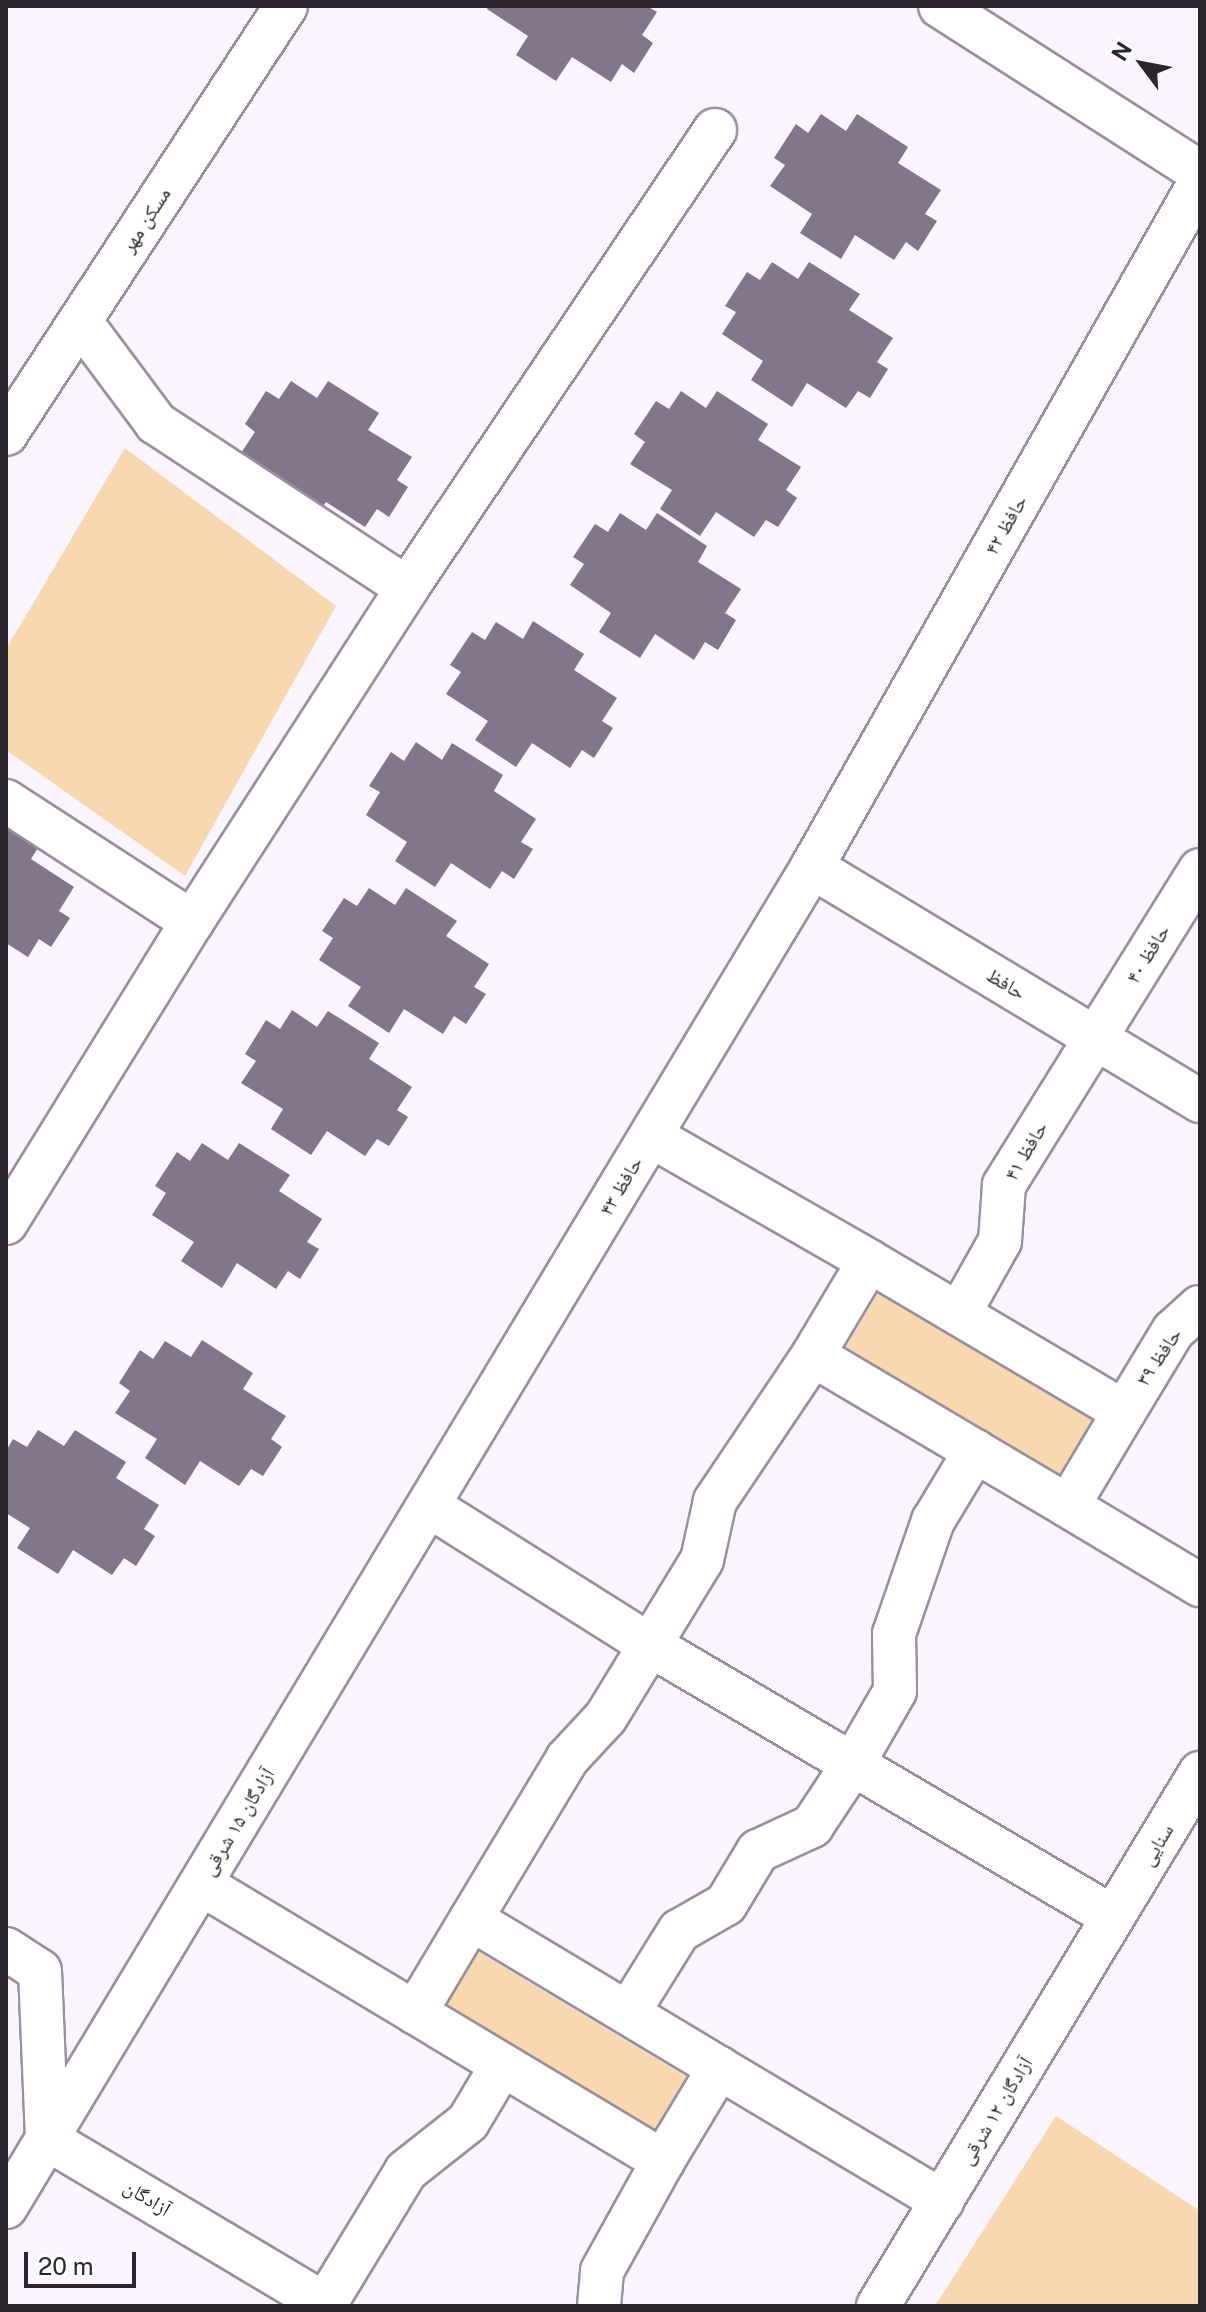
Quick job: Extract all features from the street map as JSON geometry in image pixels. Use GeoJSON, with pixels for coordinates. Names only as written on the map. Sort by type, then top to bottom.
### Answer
{"type":"FeatureCollection","features":[{"type":"Feature","properties":{"kind":"street","name":"مسکن مهر"},"geometry":{"type":"LineString","coordinates":[[6,434],[286,6]]}},
{"type":"Feature","properties":{"kind":"street"},"geometry":{"type":"LineString","coordinates":[[942,7],[1037,71],[1200,172]]}},
{"type":"Feature","properties":{"kind":"street"},"geometry":{"type":"LineString","coordinates":[[6,1223],[192,922],[407,588],[715,130]]}},
{"type":"Feature","properties":{"kind":"street","name":"حافظ ۴۲"},"geometry":{"type":"LineString","coordinates":[[812,867],[1200,182]]}},
{"type":"Feature","properties":{"kind":"street"},"geometry":{"type":"LineString","coordinates":[[80,321],[156,423],[407,588]]}},
{"type":"Feature","properties":{"kind":"street"},"geometry":{"type":"LineString","coordinates":[[6,801],[192,922]]}},
{"type":"Feature","properties":{"kind":"street","name":"حافظ"},"geometry":{"type":"LineString","coordinates":[[812,867],[1200,1101]]}},
{"type":"Feature","properties":{"kind":"street","name":"حافظ ۴۳"},"geometry":{"type":"LineString","coordinates":[[429,1506],[812,867]]}},
{"type":"Feature","properties":{"kind":"street","name":"حافظ ۴۰"},"geometry":{"type":"LineString","coordinates":[[1095,1038],[1200,870]]}},
{"type":"Feature","properties":{"kind":"street","name":"حافظ ۴۱"},"geometry":{"type":"LineString","coordinates":[[959,1314],[1000,1241],[1004,1185],[1095,1038]]}},
{"type":"Feature","properties":{"kind":"street"},"geometry":{"type":"LineString","coordinates":[[651,1136],[1124,1412]]}},
{"type":"Feature","properties":{"kind":"street"},"geometry":{"type":"LineString","coordinates":[[415,2013],[567,1759],[606,1717],[702,1560],[715,1501],[813,1355],[869,1261]]}},
{"type":"Feature","properties":{"kind":"street","name":"حافظ ۳۹"},"geometry":{"type":"LineString","coordinates":[[1068,1506],[1173,1331],[1200,1307]]}},
{"type":"Feature","properties":{"kind":"street"},"geometry":{"type":"LineString","coordinates":[[813,1355],[1200,1585]]}},
{"type":"Feature","properties":{"kind":"street"},"geometry":{"type":"LineString","coordinates":[[628,2013],[679,1931],[726,1904],[758,1851],[812,1826],[853,1764],[895,1691],[894,1634],[933,1521],[975,1451]]}},
{"type":"Feature","properties":{"kind":"street"},"geometry":{"type":"LineString","coordinates":[[429,1506],[648,1644],[1113,1917]]}},
{"type":"Feature","properties":{"kind":"street","name":"آزادگان ۱۵ شرقی"},"geometry":{"type":"LineString","coordinates":[[6,2207],[429,1506]]}},
{"type":"Feature","properties":{"kind":"street","name":"سنایی"},"geometry":{"type":"LineString","coordinates":[[1113,1917],[1200,1773]]}},
{"type":"Feature","properties":{"kind":"street"},"geometry":{"type":"LineString","coordinates":[[201,1884],[663,2161]]}},
{"type":"Feature","properties":{"kind":"street","name":"آزادگان ۱۲ شرقی"},"geometry":{"type":"LineString","coordinates":[[878,2306],[1113,1917]]}},
{"type":"Feature","properties":{"kind":"street"},"geometry":{"type":"LineString","coordinates":[[471,1919],[942,2201]]}},
{"type":"Feature","properties":{"kind":"street"},"geometry":{"type":"LineString","coordinates":[[6,1949],[40,1971],[47,2139]]}},
{"type":"Feature","properties":{"kind":"street"},"geometry":{"type":"LineString","coordinates":[[326,2305],[406,2171],[468,2122],[502,2065]]}},
{"type":"Feature","properties":{"kind":"street"},"geometry":{"type":"LineString","coordinates":[[599,2306],[602,2271],[719,2068]]}},
{"type":"Feature","properties":{"kind":"street","name":"آزادگان"},"geometry":{"type":"LineString","coordinates":[[47,2139],[326,2305]]}},
{"type":"Feature","properties":{"kind":"shaded area"},"geometry":{"type":"Polygon","coordinates":[[[125,448],[336,606],[185,876],[6,750],[6,649],[125,448]]]}},
{"type":"Feature","properties":{"kind":"shaded area"},"geometry":{"type":"Polygon","coordinates":[[[880,1290],[1094,1419],[1059,1477],[845,1348],[880,1290]]]}},
{"type":"Feature","properties":{"kind":"shaded area"},"geometry":{"type":"Polygon","coordinates":[[[477,1951],[686,2077],[653,2132],[444,2006],[477,1951]]]}},
{"type":"Feature","properties":{"kind":"shaded area"},"geometry":{"type":"Polygon","coordinates":[[[1056,2116],[1200,2211],[1200,2306],[935,2306],[1056,2116]]]}},
{"type":"Feature","properties":{"kind":"building"},"geometry":{"type":"Polygon","coordinates":[[[488,6],[647,6],[657,12],[642,35],[653,43],[634,73],[622,64],[611,82],[572,57],[556,81],[516,55],[528,36],[487,9],[488,6]]]}},
{"type":"Feature","properties":{"kind":"building"},"geometry":{"type":"Polygon","coordinates":[[[821,114],[846,131],[857,114],[908,147],[898,163],[941,190],[925,214],[937,221],[918,251],[906,242],[894,260],[855,235],[841,259],[800,233],[812,214],[770,186],[785,165],[774,158],[796,124],[808,133],[821,114]]]}},
{"type":"Feature","properties":{"kind":"building"},"geometry":{"type":"Polygon","coordinates":[[[772,262],[798,279],[809,262],[860,294],[849,310],[893,338],[877,362],[888,369],[870,398],[858,391],[846,408],[807,383],[792,407],[751,380],[763,361],[722,334],[736,312],[725,306],[747,272],[760,280],[772,262]]]}},
{"type":"Feature","properties":{"kind":"building"},"geometry":{"type":"Polygon","coordinates":[[[291,381],[317,398],[328,381],[379,413],[368,430],[412,457],[397,480],[408,487],[389,517],[377,509],[365,527],[326,502],[311,526],[270,499],[283,480],[241,453],[255,432],[245,424],[266,391],[279,399],[291,381]]]}},
{"type":"Feature","properties":{"kind":"building"},"geometry":{"type":"Polygon","coordinates":[[[681,391],[706,408],[717,391],[768,424],[758,440],[801,467],[786,490],[797,498],[778,527],[766,520],[754,537],[716,512],[700,536],[660,509],[672,490],[630,464],[645,442],[634,434],[656,401],[669,409],[681,391]]]}},
{"type":"Feature","properties":{"kind":"building"},"geometry":{"type":"Polygon","coordinates":[[[620,513],[646,530],[657,513],[707,546],[698,562],[741,589],[725,613],[736,620],[718,650],[705,642],[694,660],[655,634],[640,658],[599,632],[611,613],[570,585],[584,564],[573,557],[595,524],[608,532],[620,513]]]}},
{"type":"Feature","properties":{"kind":"building"},"geometry":{"type":"Polygon","coordinates":[[[533,621],[584,654],[574,670],[617,698],[602,721],[613,728],[594,758],[582,750],[570,768],[532,743],[516,767],[475,740],[488,721],[446,694],[461,672],[450,665],[472,632],[485,640],[496,622],[523,639],[533,621]]]}},
{"type":"Feature","properties":{"kind":"building"},"geometry":{"type":"Polygon","coordinates":[[[416,742],[442,760],[452,743],[503,775],[494,791],[536,819],[521,842],[533,849],[514,879],[502,871],[490,889],[451,863],[435,887],[395,861],[407,842],[366,815],[380,792],[369,786],[391,752],[404,761],[416,742]]]}},
{"type":"Feature","properties":{"kind":"building"},"geometry":{"type":"Polygon","coordinates":[[[6,821],[41,843],[31,859],[74,887],[59,911],[70,918],[51,947],[39,939],[28,957],[6,943],[6,821]]]}},
{"type":"Feature","properties":{"kind":"building"},"geometry":{"type":"Polygon","coordinates":[[[369,888],[395,905],[406,888],[457,921],[446,936],[489,964],[474,987],[486,994],[466,1024],[454,1016],[443,1034],[404,1009],[389,1033],[348,1006],[361,987],[319,960],[333,938],[322,931],[344,898],[357,906],[369,888]]]}},
{"type":"Feature","properties":{"kind":"building"},"geometry":{"type":"Polygon","coordinates":[[[292,1010],[317,1027],[328,1011],[379,1043],[369,1059],[412,1087],[397,1110],[408,1117],[389,1146],[377,1139],[365,1156],[327,1131],[311,1155],[271,1129],[283,1109],[241,1083],[256,1061],[245,1054],[266,1020],[280,1029],[292,1010]]]}},
{"type":"Feature","properties":{"kind":"building"},"geometry":{"type":"Polygon","coordinates":[[[202,1143],[228,1160],[239,1143],[290,1175],[279,1191],[322,1219],[307,1242],[319,1249],[300,1279],[288,1271],[276,1289],[237,1263],[222,1288],[181,1261],[194,1242],[152,1215],[166,1193],[155,1186],[177,1152],[190,1161],[202,1143]]]}},
{"type":"Feature","properties":{"kind":"building"},"geometry":{"type":"Polygon","coordinates":[[[202,1340],[253,1373],[243,1389],[286,1416],[271,1439],[282,1447],[263,1476],[251,1469],[239,1486],[200,1461],[185,1485],[145,1458],[157,1439],[115,1413],[130,1391],[119,1383],[140,1350],[153,1359],[165,1341],[191,1357],[202,1340]]]}},
{"type":"Feature","properties":{"kind":"building"},"geometry":{"type":"Polygon","coordinates":[[[38,1430],[64,1446],[75,1430],[126,1462],[116,1478],[159,1505],[144,1529],[155,1536],[136,1566],[124,1558],[112,1575],[73,1550],[58,1574],[17,1548],[30,1528],[6,1513],[6,1451],[13,1439],[27,1447],[38,1430]]]}}]}
